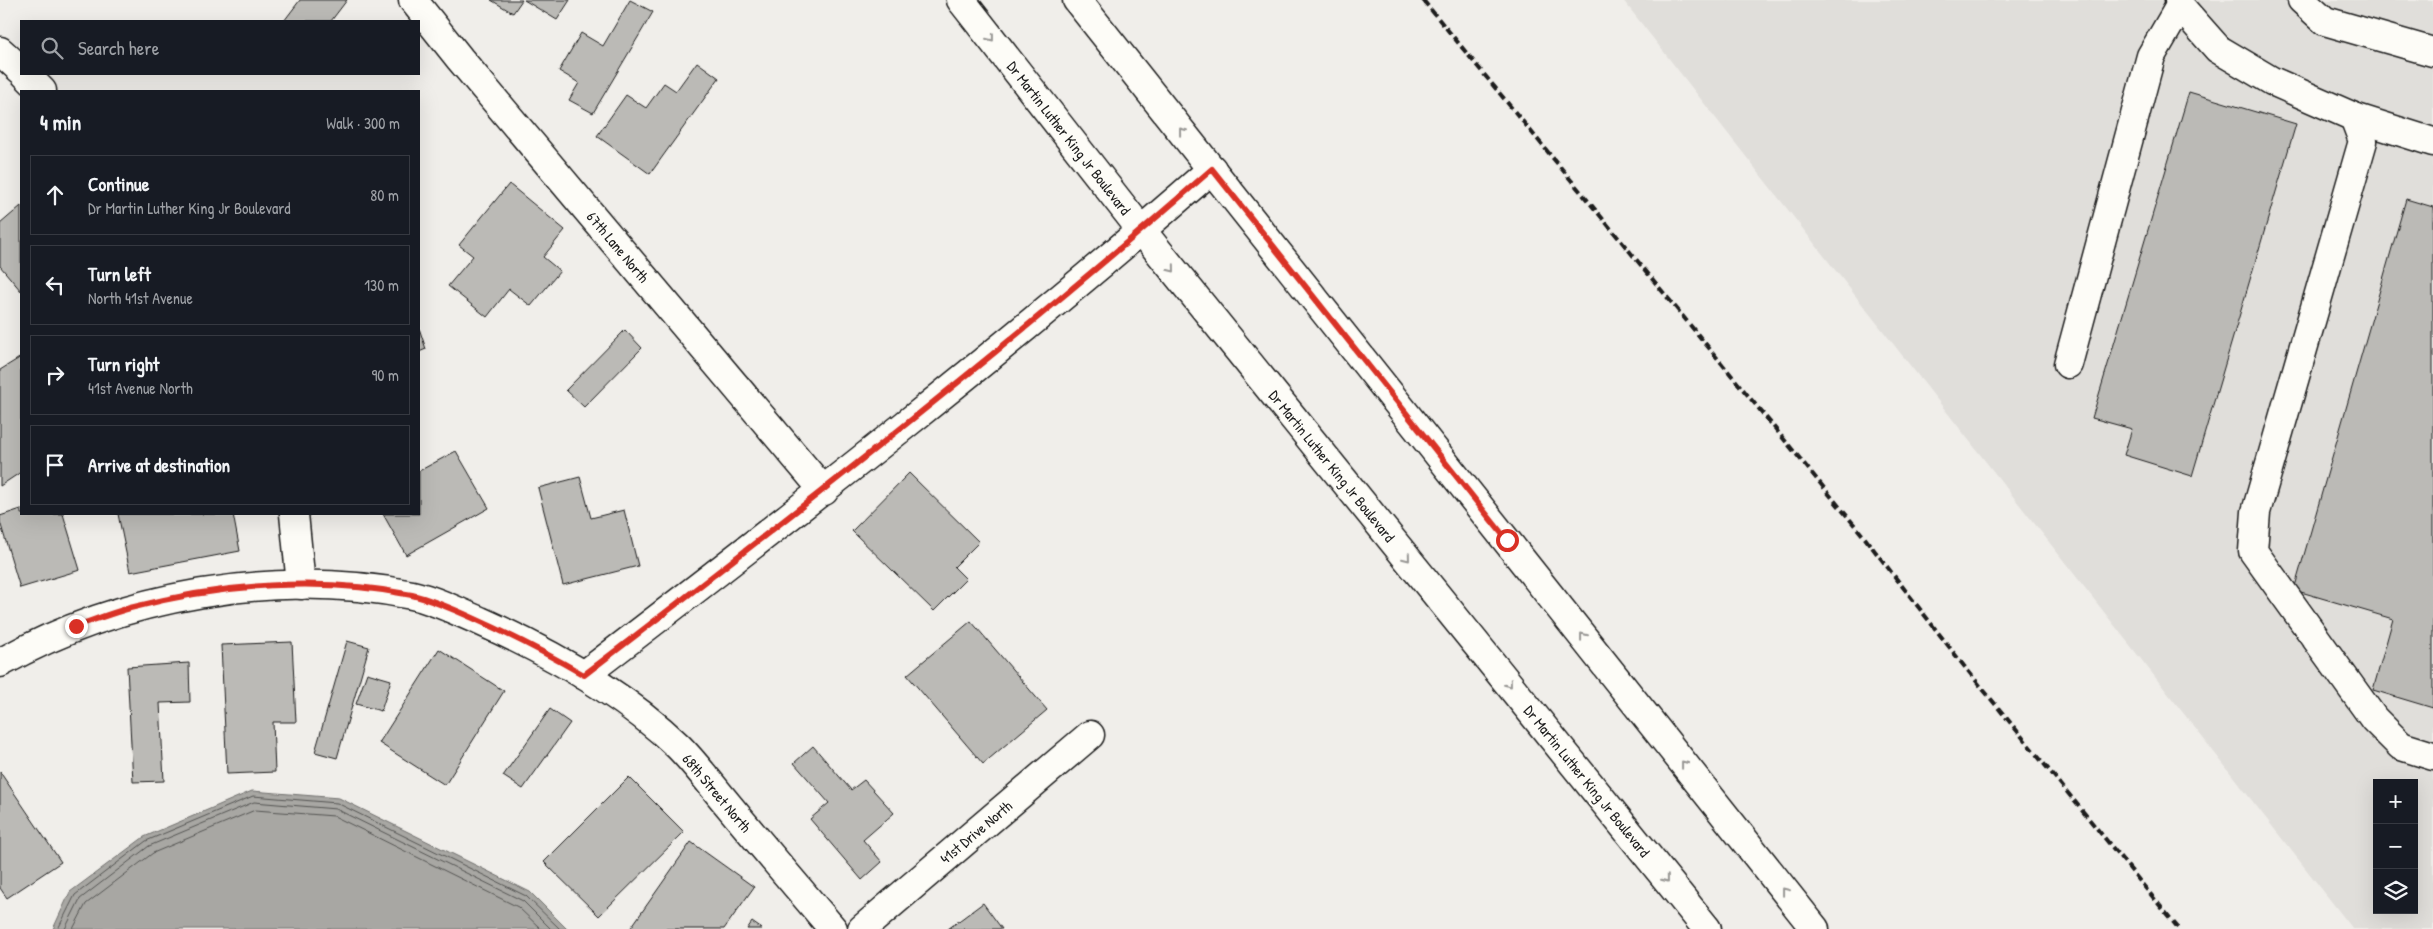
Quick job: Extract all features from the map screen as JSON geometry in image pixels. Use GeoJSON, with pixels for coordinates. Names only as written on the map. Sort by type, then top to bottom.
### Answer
{"type":"FeatureCollection","features":[{"type":"Feature","properties":{"kind":"street","name":"67th Lane North"},"geometry":{"type":"LineString","coordinates":[[414,0],[460,60],[824,492]]}},
{"type":"Feature","properties":{"kind":"street","name":"Dr Martin Luther King Jr Boulevard"},"geometry":{"type":"LineString","coordinates":[[961,0],[1142,231],[1707,929]]}},
{"type":"Feature","properties":{"kind":"street"},"geometry":{"type":"LineString","coordinates":[[1078,0],[1815,929]]}},
{"type":"Feature","properties":{"kind":"street"},"geometry":{"type":"LineString","coordinates":[[2302,0],[2325,21],[2433,52]]}},
{"type":"Feature","properties":{"kind":"street"},"geometry":{"type":"LineString","coordinates":[[2068,364],[2151,56],[2180,3],[2218,49],[2272,81],[2354,118],[2433,142]]}},
{"type":"Feature","properties":{"kind":"street"},"geometry":{"type":"LineString","coordinates":[[0,51],[20,69]]}},
{"type":"Feature","properties":{"kind":"street"},"geometry":{"type":"LineString","coordinates":[[26,75],[41,90]]}},
{"type":"Feature","properties":{"kind":"street"},"geometry":{"type":"LineString","coordinates":[[2354,118],[2363,141],[2256,512],[2253,551],[2374,719],[2401,746],[2433,756]]}},
{"type":"Feature","properties":{"kind":"street"},"geometry":{"type":"LineString","coordinates":[[584,675],[824,492],[1142,231],[1212,169]]}},
{"type":"Feature","properties":{"kind":"street"},"geometry":{"type":"LineString","coordinates":[[294,515],[302,585]]}},
{"type":"Feature","properties":{"kind":"street","name":"68th Street North"},"geometry":{"type":"LineString","coordinates":[[4,654],[76,626],[130,608],[214,591],[302,585],[356,588],[413,596],[444,605],[531,644],[584,675],[629,706],[678,746],[833,929]]}},
{"type":"Feature","properties":{"kind":"street","name":"41st Drive North"},"geometry":{"type":"LineString","coordinates":[[862,929],[1090,735]]}},
{"type":"Feature","properties":{"kind":"shaded area"},"geometry":{"type":"Polygon","coordinates":[[[1623,0],[2433,0],[2433,929],[2353,929],[1623,0]]]}},
{"type":"Feature","properties":{"kind":"water"},"geometry":{"type":"Polygon","coordinates":[[[252,791],[339,798],[530,892],[567,929],[53,929],[70,892],[144,837],[252,791]]]}},
{"type":"Feature","properties":{"kind":"building"},"geometry":{"type":"Polygon","coordinates":[[[300,0],[347,0],[332,20],[285,20],[300,0]]]}},
{"type":"Feature","properties":{"kind":"building"},"geometry":{"type":"Polygon","coordinates":[[[491,0],[522,0],[513,13],[491,0]]]}},
{"type":"Feature","properties":{"kind":"building"},"geometry":{"type":"Polygon","coordinates":[[[524,0],[570,0],[557,20],[524,0]]]}},
{"type":"Feature","properties":{"kind":"building"},"geometry":{"type":"Polygon","coordinates":[[[630,0],[653,12],[593,113],[569,100],[579,83],[559,71],[581,33],[603,46],[630,0]]]}},
{"type":"Feature","properties":{"kind":"building"},"geometry":{"type":"Polygon","coordinates":[[[697,62],[719,78],[650,174],[597,136],[626,95],[646,108],[664,83],[676,91],[697,62]]]}},
{"type":"Feature","properties":{"kind":"building"},"geometry":{"type":"Polygon","coordinates":[[[2189,92],[2296,124],[2192,476],[2124,455],[2132,429],[2092,418],[2189,92]]]}},
{"type":"Feature","properties":{"kind":"building"},"geometry":{"type":"Polygon","coordinates":[[[509,184],[565,230],[543,257],[560,271],[531,306],[509,289],[487,317],[448,286],[473,256],[459,245],[509,184]]]}},
{"type":"Feature","properties":{"kind":"building"},"geometry":{"type":"Polygon","coordinates":[[[2406,199],[2433,207],[2433,708],[2373,690],[2393,619],[2294,590],[2406,199]]]}},
{"type":"Feature","properties":{"kind":"building"},"geometry":{"type":"Polygon","coordinates":[[[20,207],[20,290],[0,266],[0,224],[20,207]]]}},
{"type":"Feature","properties":{"kind":"building"},"geometry":{"type":"Polygon","coordinates":[[[625,330],[642,348],[584,407],[566,390],[625,330]]]}},
{"type":"Feature","properties":{"kind":"building"},"geometry":{"type":"Polygon","coordinates":[[[420,331],[426,349],[420,352],[420,331]]]}},
{"type":"Feature","properties":{"kind":"building"},"geometry":{"type":"Polygon","coordinates":[[[20,358],[20,473],[0,486],[0,370],[20,358]]]}},
{"type":"Feature","properties":{"kind":"building"},"geometry":{"type":"Polygon","coordinates":[[[456,451],[489,508],[406,555],[384,515],[420,515],[420,470],[456,451]]]}},
{"type":"Feature","properties":{"kind":"building"},"geometry":{"type":"Polygon","coordinates":[[[909,473],[979,542],[954,567],[966,579],[934,611],[852,531],[909,473]]]}},
{"type":"Feature","properties":{"kind":"building"},"geometry":{"type":"Polygon","coordinates":[[[580,477],[591,518],[624,510],[638,566],[563,585],[538,488],[580,477]]]}},
{"type":"Feature","properties":{"kind":"building"},"geometry":{"type":"Polygon","coordinates":[[[20,509],[20,515],[63,515],[80,570],[20,588],[0,522],[0,516],[20,509]]]}},
{"type":"Feature","properties":{"kind":"building"},"geometry":{"type":"Polygon","coordinates":[[[118,515],[233,515],[240,551],[130,572],[118,515]]]}},
{"type":"Feature","properties":{"kind":"building"},"geometry":{"type":"Polygon","coordinates":[[[971,621],[1047,710],[983,764],[907,675],[971,621]]]}},
{"type":"Feature","properties":{"kind":"building"},"geometry":{"type":"Polygon","coordinates":[[[347,641],[369,647],[337,758],[315,752],[347,641]]]}},
{"type":"Feature","properties":{"kind":"building"},"geometry":{"type":"Polygon","coordinates":[[[292,642],[296,722],[273,722],[275,772],[227,774],[221,645],[292,642]]]}},
{"type":"Feature","properties":{"kind":"building"},"geometry":{"type":"Polygon","coordinates":[[[439,649],[504,691],[445,785],[379,743],[439,649]]]}},
{"type":"Feature","properties":{"kind":"building"},"geometry":{"type":"Polygon","coordinates":[[[189,663],[190,702],[160,703],[164,781],[133,782],[127,667],[189,663]]]}},
{"type":"Feature","properties":{"kind":"building"},"geometry":{"type":"Polygon","coordinates":[[[367,673],[391,680],[381,711],[356,704],[367,673]]]}},
{"type":"Feature","properties":{"kind":"building"},"geometry":{"type":"Polygon","coordinates":[[[550,709],[570,723],[523,789],[503,776],[550,709]]]}},
{"type":"Feature","properties":{"kind":"building"},"geometry":{"type":"Polygon","coordinates":[[[813,746],[851,790],[864,780],[894,813],[863,840],[882,862],[862,880],[810,819],[829,803],[794,763],[813,746]]]}},
{"type":"Feature","properties":{"kind":"building"},"geometry":{"type":"Polygon","coordinates":[[[0,772],[61,862],[7,898],[0,888],[0,772]]]}},
{"type":"Feature","properties":{"kind":"building"},"geometry":{"type":"Polygon","coordinates":[[[629,777],[684,832],[599,916],[544,862],[629,777]]]}},
{"type":"Feature","properties":{"kind":"building"},"geometry":{"type":"Polygon","coordinates":[[[691,842],[754,887],[724,929],[630,929],[691,842]]]}},
{"type":"Feature","properties":{"kind":"building"},"geometry":{"type":"Polygon","coordinates":[[[983,903],[1002,929],[948,929],[983,903]]]}},
{"type":"Feature","properties":{"kind":"building"},"geometry":{"type":"Polygon","coordinates":[[[752,922],[762,929],[747,929],[752,922]]]}},
{"type":"Feature","properties":{"kind":"railway"},"geometry":{"type":"LineString","coordinates":[[1423,0],[1861,533],[1964,666],[2179,929]]}},
{"type":"Feature","properties":{"kind":"route"},"geometry":{"type":"LineString","coordinates":[[76,626],[130,608],[214,591],[302,585],[356,588],[413,596],[444,605],[531,644],[584,675],[824,492],[1142,231],[1212,169],[1507,540]]}}]}
